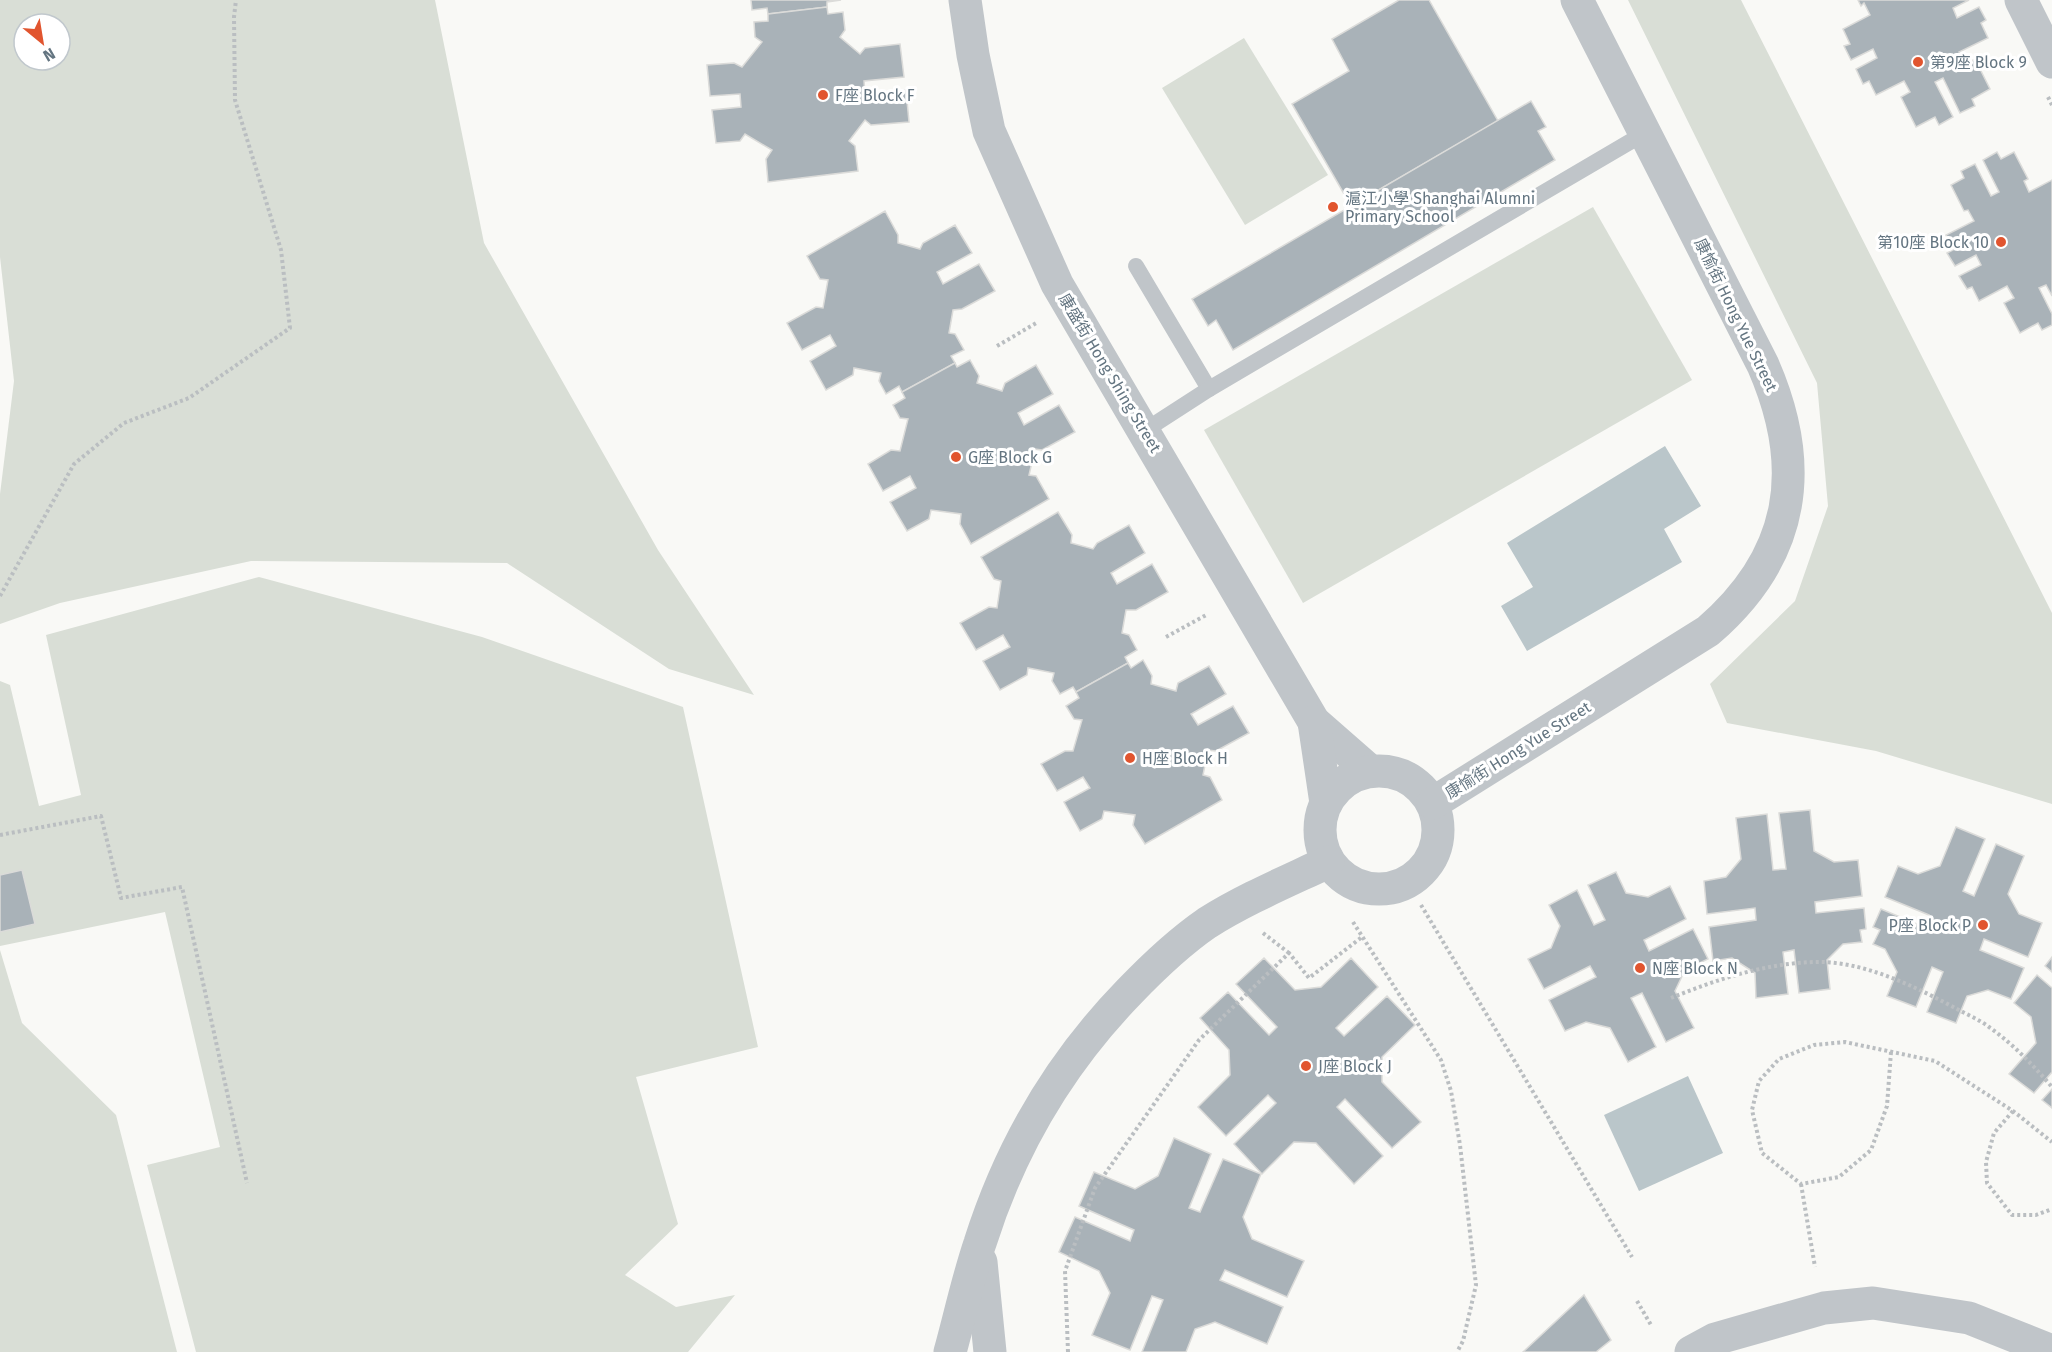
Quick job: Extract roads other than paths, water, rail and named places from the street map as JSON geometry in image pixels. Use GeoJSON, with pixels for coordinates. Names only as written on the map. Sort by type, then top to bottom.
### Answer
{"type":"FeatureCollection","features":[{"type":"Feature","properties":{"kind":"street","name":"康盛街 Hong Shing Street"},"geometry":{"type":"LineString","coordinates":[[965,0],[973,55],[989,131],[1057,284],[1314,722]]}},
{"type":"Feature","properties":{"kind":"street","name":"康愉街 Hong Yue Street"},"geometry":{"type":"LineString","coordinates":[[1433,803],[1708,631],[1746,594],[1763,568],[1784,516],[1788,485],[1788,455],[1784,423],[1776,394],[1577,0]]}},
{"type":"Feature","properties":{"kind":"street"},"geometry":{"type":"LineString","coordinates":[[2020,0],[2052,62]]}},
{"type":"Feature","properties":{"kind":"street"},"geometry":{"type":"LineString","coordinates":[[950,1352],[980,1243],[1004,1177],[1029,1126],[1080,1047],[1143,977],[1178,945],[1236,906],[1328,862],[1321,843],[1320,822],[1326,803],[1337,788],[1353,777],[1370,771],[1314,722]]}},
{"type":"Feature","properties":{"kind":"street"},"geometry":{"type":"LineString","coordinates":[[1314,722],[1326,803]]}},
{"type":"Feature","properties":{"kind":"street","name":"康愉街 Hong Yue Street"},"geometry":{"type":"LineString","coordinates":[[1328,862],[1342,877],[1359,887],[1380,890],[1400,886],[1417,876],[1430,861],[1438,842],[1439,822],[1433,803],[1422,788],[1406,777],[1389,771],[1370,771]]}},
{"type":"Feature","properties":{"kind":"street"},"geometry":{"type":"LineString","coordinates":[[980,1243],[990,1352]]}},
{"type":"Feature","properties":{"kind":"street"},"geometry":{"type":"LineString","coordinates":[[1691,1352],[1715,1339],[1824,1308],[1873,1304],[1969,1318],[2052,1351]]}},
{"type":"Feature","properties":{"kind":"lane"},"geometry":{"type":"LineString","coordinates":[[1144,431],[1209,389],[1645,133]]}},
{"type":"Feature","properties":{"kind":"lane"},"geometry":{"type":"LineString","coordinates":[[1136,266],[1209,389]]}},
{"type":"Feature","properties":{"kind":"place","name":"第9座 Block 9"},"geometry":{"type":"Point","coordinates":[1918,62]}},
{"type":"Feature","properties":{"kind":"place","name":"F座 Block F"},"geometry":{"type":"Point","coordinates":[823,95]}},
{"type":"Feature","properties":{"kind":"place","name":"滬江小學 Shanghai Alumni Primary School"},"geometry":{"type":"Point","coordinates":[1333,207]}},
{"type":"Feature","properties":{"kind":"place","name":"第10座 Block 10"},"geometry":{"type":"Point","coordinates":[2001,242]}},
{"type":"Feature","properties":{"kind":"place","name":"G座 Block G"},"geometry":{"type":"Point","coordinates":[956,457]}},
{"type":"Feature","properties":{"kind":"place","name":"H座 Block H"},"geometry":{"type":"Point","coordinates":[1130,758]}},
{"type":"Feature","properties":{"kind":"place","name":"P座 Block P"},"geometry":{"type":"Point","coordinates":[1983,925]}},
{"type":"Feature","properties":{"kind":"place","name":"N座 Block N"},"geometry":{"type":"Point","coordinates":[1640,968]}},
{"type":"Feature","properties":{"kind":"place","name":"J座 Block J"},"geometry":{"type":"Point","coordinates":[1306,1066]}}]}
